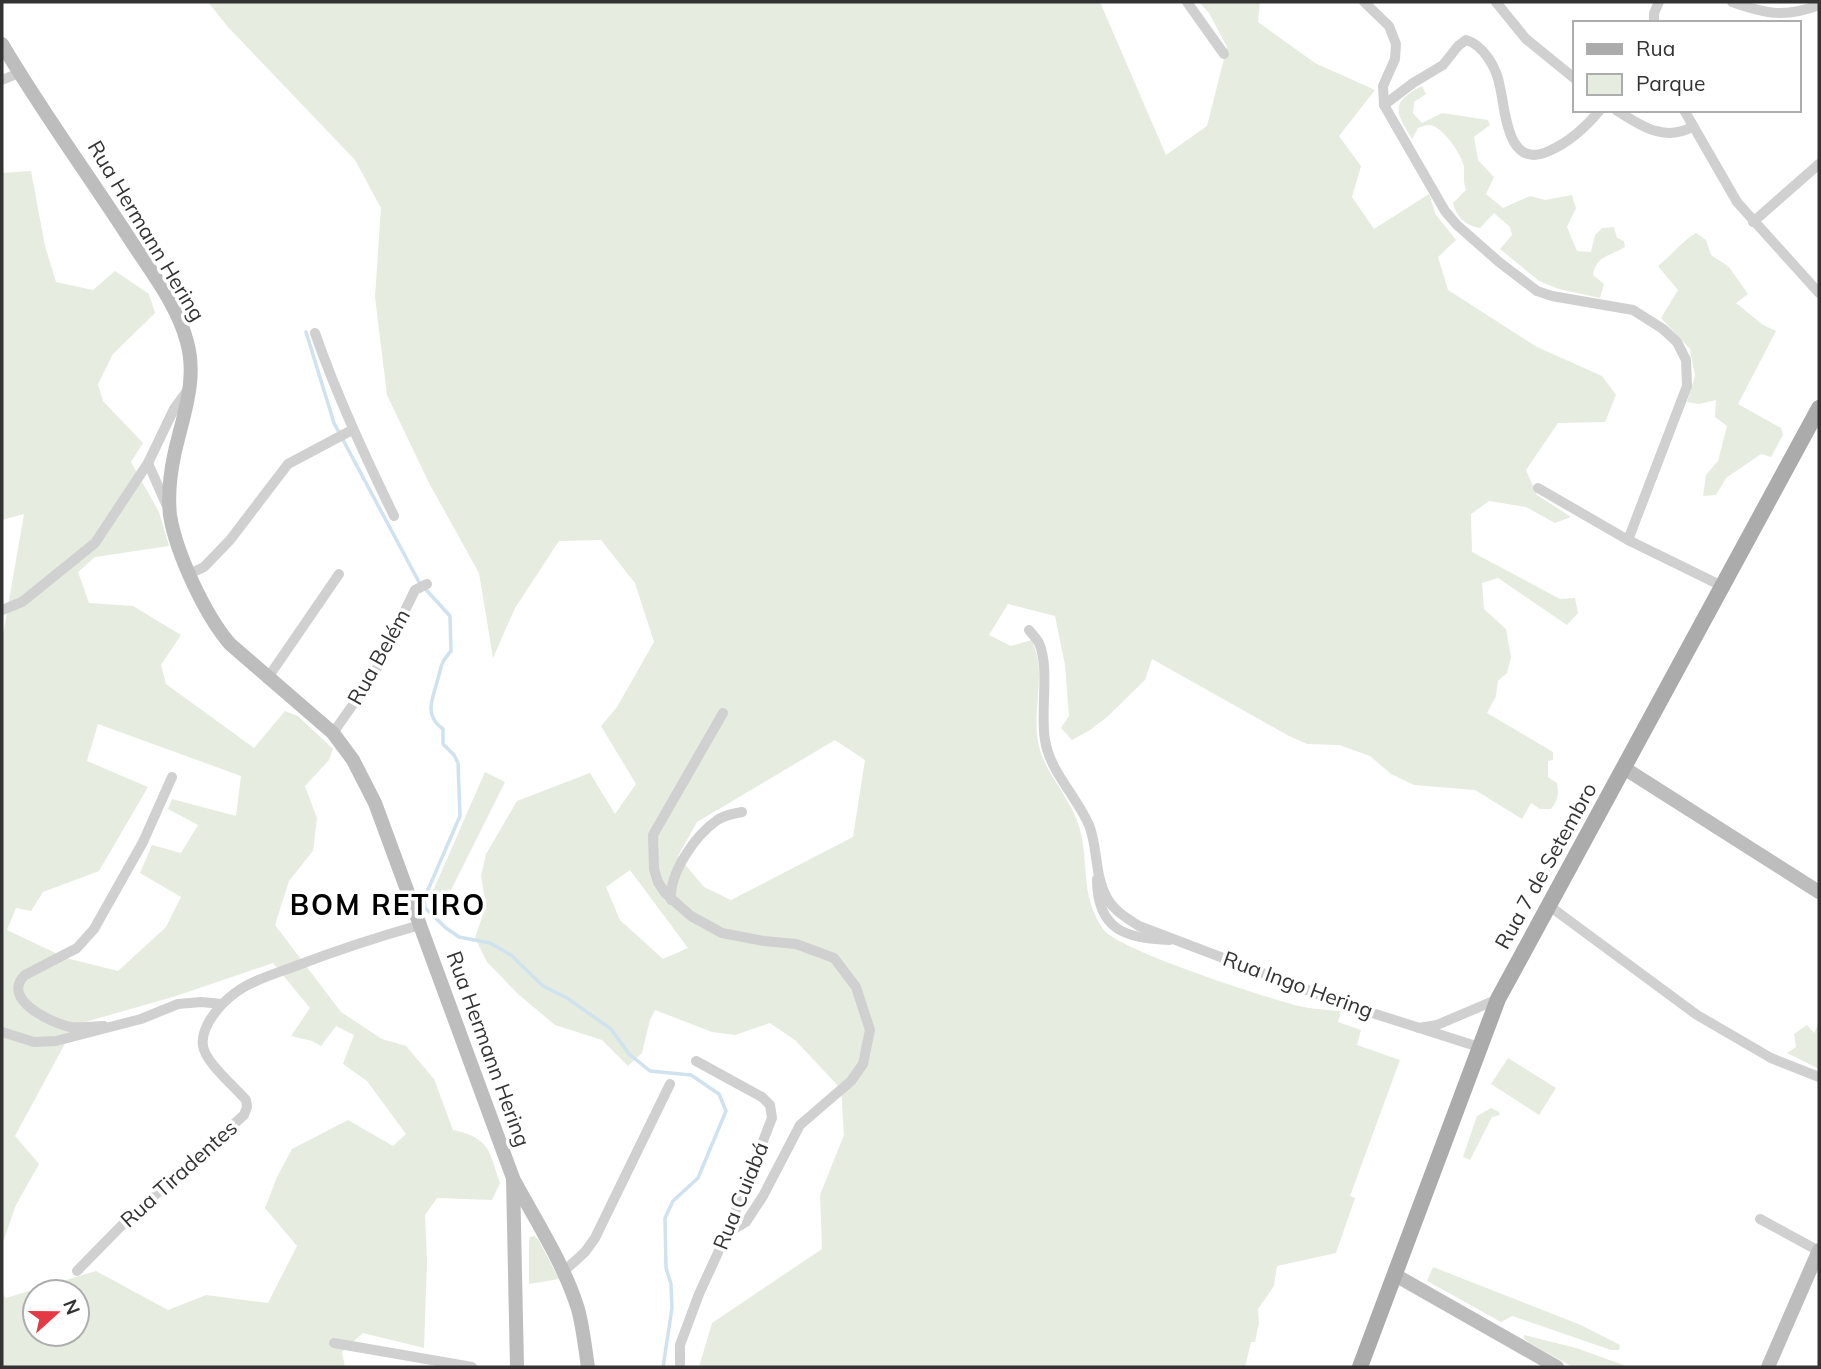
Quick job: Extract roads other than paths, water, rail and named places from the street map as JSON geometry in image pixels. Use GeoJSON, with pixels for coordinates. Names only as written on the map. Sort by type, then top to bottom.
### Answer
{"type":"FeatureCollection","features":[{"type":"Feature","properties":{"kind":"main road","name":"Rua 7 de Setembro"},"geometry":{"type":"LineString","coordinates":[[1360,1367],[1498,999],[1819,408]]}},
{"type":"Feature","properties":{"kind":"street"},"geometry":{"type":"LineString","coordinates":[[1187,2],[1224,54]]}},
{"type":"Feature","properties":{"kind":"street"},"geometry":{"type":"LineString","coordinates":[[1364,2],[1389,26],[1396,44],[1395,59],[1383,86],[1384,105],[1445,211],[1457,225],[1523,282],[1552,296],[1633,310],[1663,329],[1677,342],[1686,360],[1687,386],[1628,540]]}},
{"type":"Feature","properties":{"kind":"street"},"geometry":{"type":"LineString","coordinates":[[1496,2],[1526,39],[1573,77]]}},
{"type":"Feature","properties":{"kind":"street"},"geometry":{"type":"LineString","coordinates":[[1654,21],[1659,2]]}},
{"type":"Feature","properties":{"kind":"street"},"geometry":{"type":"LineString","coordinates":[[1732,2],[1779,15],[1795,14],[1819,5]]}},
{"type":"Feature","properties":{"kind":"street"},"geometry":{"type":"LineString","coordinates":[[1384,105],[1443,65],[1466,40],[1476,44],[1489,60],[1500,86],[1507,126],[1526,155],[1542,154],[1560,146],[1573,138],[1598,112]]}},
{"type":"Feature","properties":{"kind":"street","name":"Rua Hermann Hering"},"geometry":{"type":"LineString","coordinates":[[2,44],[87,173],[182,327],[190,355],[190,388],[171,475],[170,517],[189,574],[218,631],[267,679],[302,704],[333,733],[353,760],[375,803],[513,1178],[517,1367]]}},
{"type":"Feature","properties":{"kind":"street"},"geometry":{"type":"LineString","coordinates":[[2,80],[19,73]]}},
{"type":"Feature","properties":{"kind":"street"},"geometry":{"type":"LineString","coordinates":[[1619,112],[1633,121],[1669,135],[1692,127]]}},
{"type":"Feature","properties":{"kind":"street"},"geometry":{"type":"LineString","coordinates":[[1685,112],[1737,202],[1819,293]]}},
{"type":"Feature","properties":{"kind":"street"},"geometry":{"type":"LineString","coordinates":[[1753,222],[1819,164]]}},
{"type":"Feature","properties":{"kind":"street"},"geometry":{"type":"LineString","coordinates":[[315,333],[344,433],[394,516]]}},
{"type":"Feature","properties":{"kind":"street"},"geometry":{"type":"LineString","coordinates":[[2,610],[22,602],[95,543],[148,463],[174,409],[190,388]]}},
{"type":"Feature","properties":{"kind":"street"},"geometry":{"type":"LineString","coordinates":[[189,574],[204,567],[230,540],[288,464],[344,433]]}},
{"type":"Feature","properties":{"kind":"street"},"geometry":{"type":"LineString","coordinates":[[148,463],[170,517]]}},
{"type":"Feature","properties":{"kind":"street"},"geometry":{"type":"LineString","coordinates":[[1538,488],[1628,540],[1722,586]]}},
{"type":"Feature","properties":{"kind":"street"},"geometry":{"type":"LineString","coordinates":[[267,679],[339,574]]}},
{"type":"Feature","properties":{"kind":"street","name":"Rua Belém"},"geometry":{"type":"LineString","coordinates":[[333,733],[373,676],[415,590],[427,584]]}},
{"type":"Feature","properties":{"kind":"street","name":"Rua Ingo Hering"},"geometry":{"type":"LineString","coordinates":[[1029,630],[1039,643],[1043,678],[1043,726],[1048,756],[1090,828],[1097,870],[1108,900],[1117,912],[1139,926],[1341,1003],[1479,1047]]}},
{"type":"Feature","properties":{"kind":"street"},"geometry":{"type":"LineString","coordinates":[[723,713],[653,835],[654,869],[659,882],[671,900],[691,916],[722,933],[796,944],[834,958],[856,987],[870,1030],[863,1064],[851,1082],[800,1125],[746,1222],[727,1233]]}},
{"type":"Feature","properties":{"kind":"street"},"geometry":{"type":"LineString","coordinates":[[1624,768],[1819,890]]}},
{"type":"Feature","properties":{"kind":"street"},"geometry":{"type":"LineString","coordinates":[[104,1026],[72,1027],[47,1019],[28,1008],[19,996],[20,980],[77,948],[94,929],[143,842],[172,777]]}},
{"type":"Feature","properties":{"kind":"street"},"geometry":{"type":"LineString","coordinates":[[671,900],[673,877],[698,840],[716,820],[742,812]]}},
{"type":"Feature","properties":{"kind":"street"},"geometry":{"type":"LineString","coordinates":[[1548,905],[1697,1015],[1771,1058],[1819,1077]]}},
{"type":"Feature","properties":{"kind":"street","name":"Rua Tiradentes"},"geometry":{"type":"LineString","coordinates":[[77,1271],[125,1222],[244,1115],[246,1100],[203,1049],[202,1038],[222,1004],[236,993],[276,973],[361,941],[420,925]]}},
{"type":"Feature","properties":{"kind":"street"},"geometry":{"type":"LineString","coordinates":[[1418,1028],[1437,1024],[1498,999]]}},
{"type":"Feature","properties":{"kind":"street"},"geometry":{"type":"LineString","coordinates":[[2,1032],[34,1042],[56,1041],[141,1018],[178,1004],[222,1004]]}},
{"type":"Feature","properties":{"kind":"street","name":"Rua Cuiabá"},"geometry":{"type":"LineString","coordinates":[[680,1367],[680,1345],[699,1293],[727,1233],[772,1118],[770,1105],[762,1097],[696,1061]]}},
{"type":"Feature","properties":{"kind":"street"},"geometry":{"type":"LineString","coordinates":[[563,1272],[585,1252],[595,1238],[670,1084]]}},
{"type":"Feature","properties":{"kind":"street"},"geometry":{"type":"LineString","coordinates":[[513,1178],[563,1272],[578,1309],[588,1367]]}},
{"type":"Feature","properties":{"kind":"street"},"geometry":{"type":"LineString","coordinates":[[1760,1219],[1819,1250],[1768,1367]]}},
{"type":"Feature","properties":{"kind":"street"},"geometry":{"type":"LineString","coordinates":[[516,1233],[526,1229],[541,1230]]}},
{"type":"Feature","properties":{"kind":"street"},"geometry":{"type":"LineString","coordinates":[[1395,1275],[1557,1367]]}},
{"type":"Feature","properties":{"kind":"street"},"geometry":{"type":"LineString","coordinates":[[334,1343],[472,1367]]}},
{"type":"Feature","properties":{"kind":"street"},"geometry":{"type":"LineString","coordinates":[[1530,1351],[1534,1367]]}},
{"type":"Feature","properties":{"kind":"waterway"},"geometry":{"type":"LineString","coordinates":[[306,332],[334,423],[419,582],[450,616],[451,651],[441,666],[431,713],[443,729],[443,744],[458,763],[460,816],[424,899],[425,908],[459,937],[490,943],[511,955],[543,986],[567,998],[611,1029],[629,1054],[650,1071],[691,1075],[719,1094],[726,1111],[698,1178],[673,1201],[665,1218],[666,1268],[671,1284],[672,1308],[663,1367]]}},
{"type":"Feature","properties":{"kind":"district","name":"BOM RETIRO"},"geometry":{"type":"Point","coordinates":[388,905]}}]}
